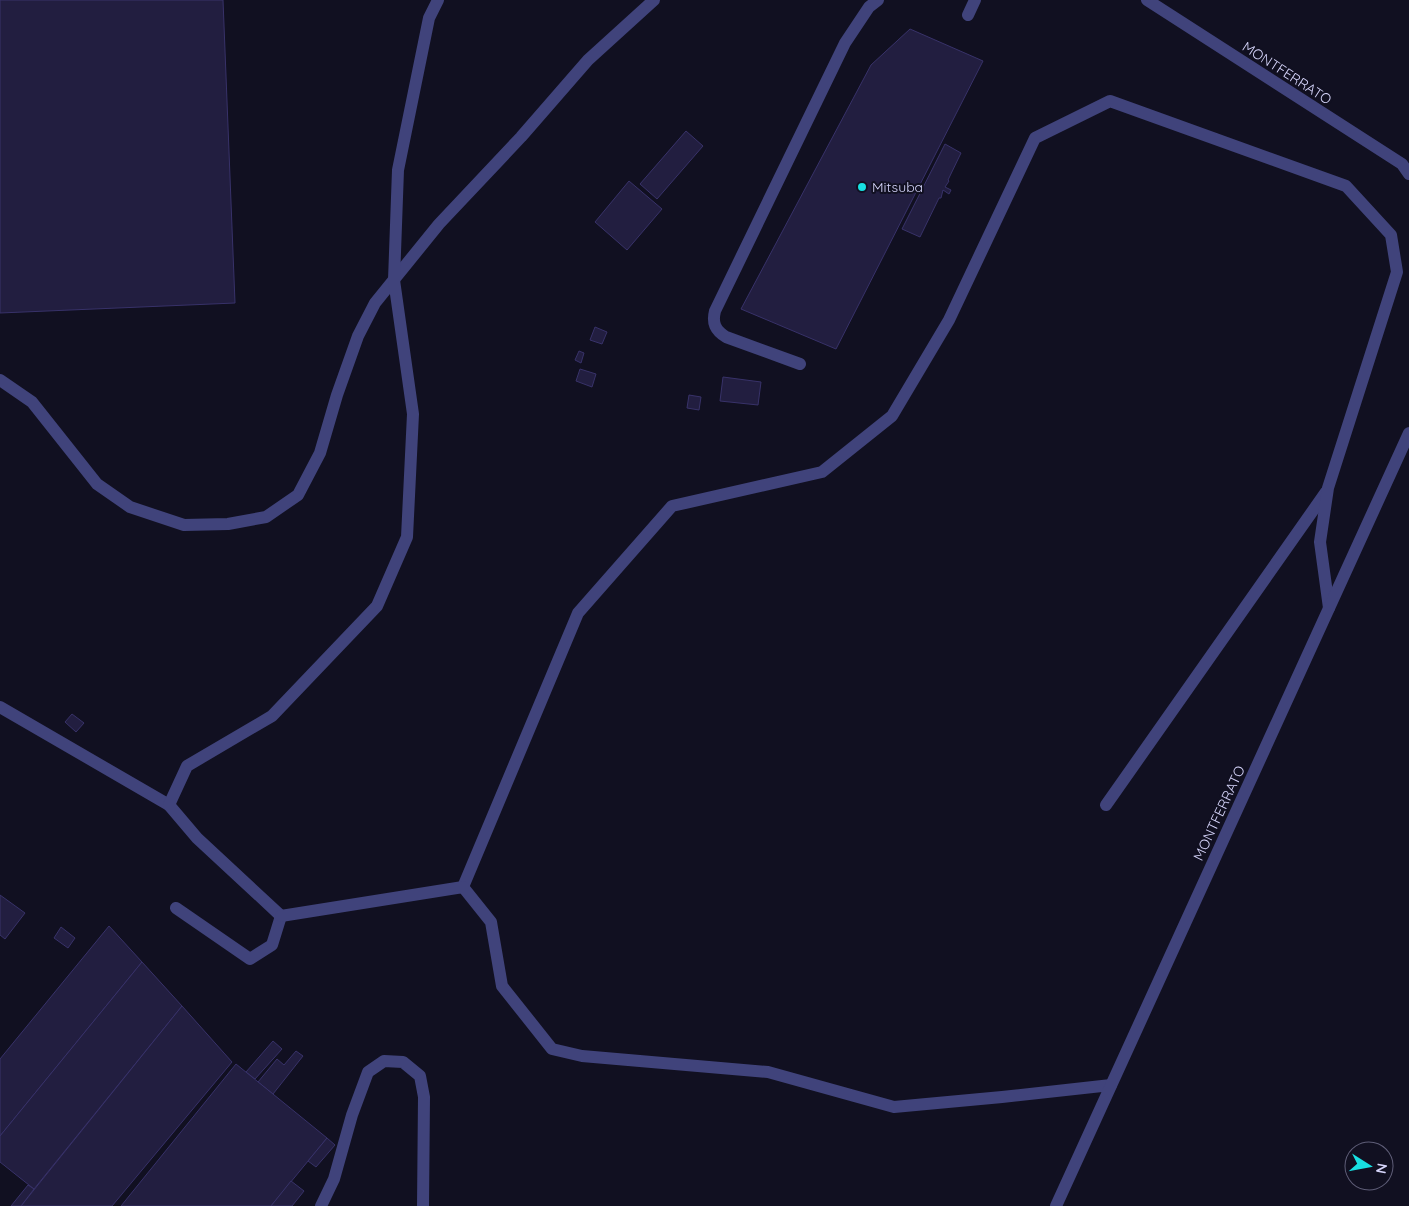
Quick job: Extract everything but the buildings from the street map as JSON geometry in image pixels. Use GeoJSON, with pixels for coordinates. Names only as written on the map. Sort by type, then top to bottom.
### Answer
{"type":"FeatureCollection","features":[{"type":"Feature","properties":{"kind":"street"},"geometry":{"type":"LineString","coordinates":[[169,805],[187,766],[272,716],[377,606],[407,537],[413,414],[394,280],[398,170],[429,18],[438,0]]}},
{"type":"Feature","properties":{"kind":"street"},"geometry":{"type":"LineString","coordinates":[[0,380],[32,402],[97,484],[130,507],[184,526],[228,524],[266,517],[298,495],[320,453],[337,394],[358,336],[375,303],[439,224],[521,137],[588,60],[654,0]]}},
{"type":"Feature","properties":{"kind":"street"},"geometry":{"type":"LineString","coordinates":[[800,364],[726,337],[719,333],[715,326],[714,318],[845,43],[869,7],[878,0]]}},
{"type":"Feature","properties":{"kind":"street"},"geometry":{"type":"LineString","coordinates":[[968,15],[975,0]]}},
{"type":"Feature","properties":{"kind":"street","name":"MONTFERRATO"},"geometry":{"type":"LineString","coordinates":[[1147,0],[1402,164],[1409,174]]}},
{"type":"Feature","properties":{"kind":"street"},"geometry":{"type":"LineString","coordinates":[[463,887],[578,613],[672,506],[822,472],[892,416],[949,320],[1036,138],[1110,101],[1346,186],[1391,235],[1396,272],[1328,488],[1320,542],[1330,608]]}},
{"type":"Feature","properties":{"kind":"street","name":"MONTFERRATO"},"geometry":{"type":"LineString","coordinates":[[1056,1206],[1409,433]]}},
{"type":"Feature","properties":{"kind":"street"},"geometry":{"type":"LineString","coordinates":[[1106,806],[1328,488]]}},
{"type":"Feature","properties":{"kind":"street"},"geometry":{"type":"LineString","coordinates":[[0,707],[169,805],[196,838],[281,916]]}},
{"type":"Feature","properties":{"kind":"street"},"geometry":{"type":"LineString","coordinates":[[281,916],[463,887]]}},
{"type":"Feature","properties":{"kind":"street"},"geometry":{"type":"LineString","coordinates":[[463,887],[491,922],[502,986],[552,1049],[582,1056],[768,1072],[894,1107],[1002,1098],[1111,1085]]}},
{"type":"Feature","properties":{"kind":"street"},"geometry":{"type":"LineString","coordinates":[[176,908],[250,959],[272,945],[281,916]]}},
{"type":"Feature","properties":{"kind":"street"},"geometry":{"type":"LineString","coordinates":[[321,1206],[334,1179],[352,1115],[368,1072],[384,1061],[403,1062],[420,1076],[424,1097],[423,1206]]}},
{"type":"Feature","properties":{"kind":"place","name":"Mitsuba"},"geometry":{"type":"Point","coordinates":[862,187]}}]}
